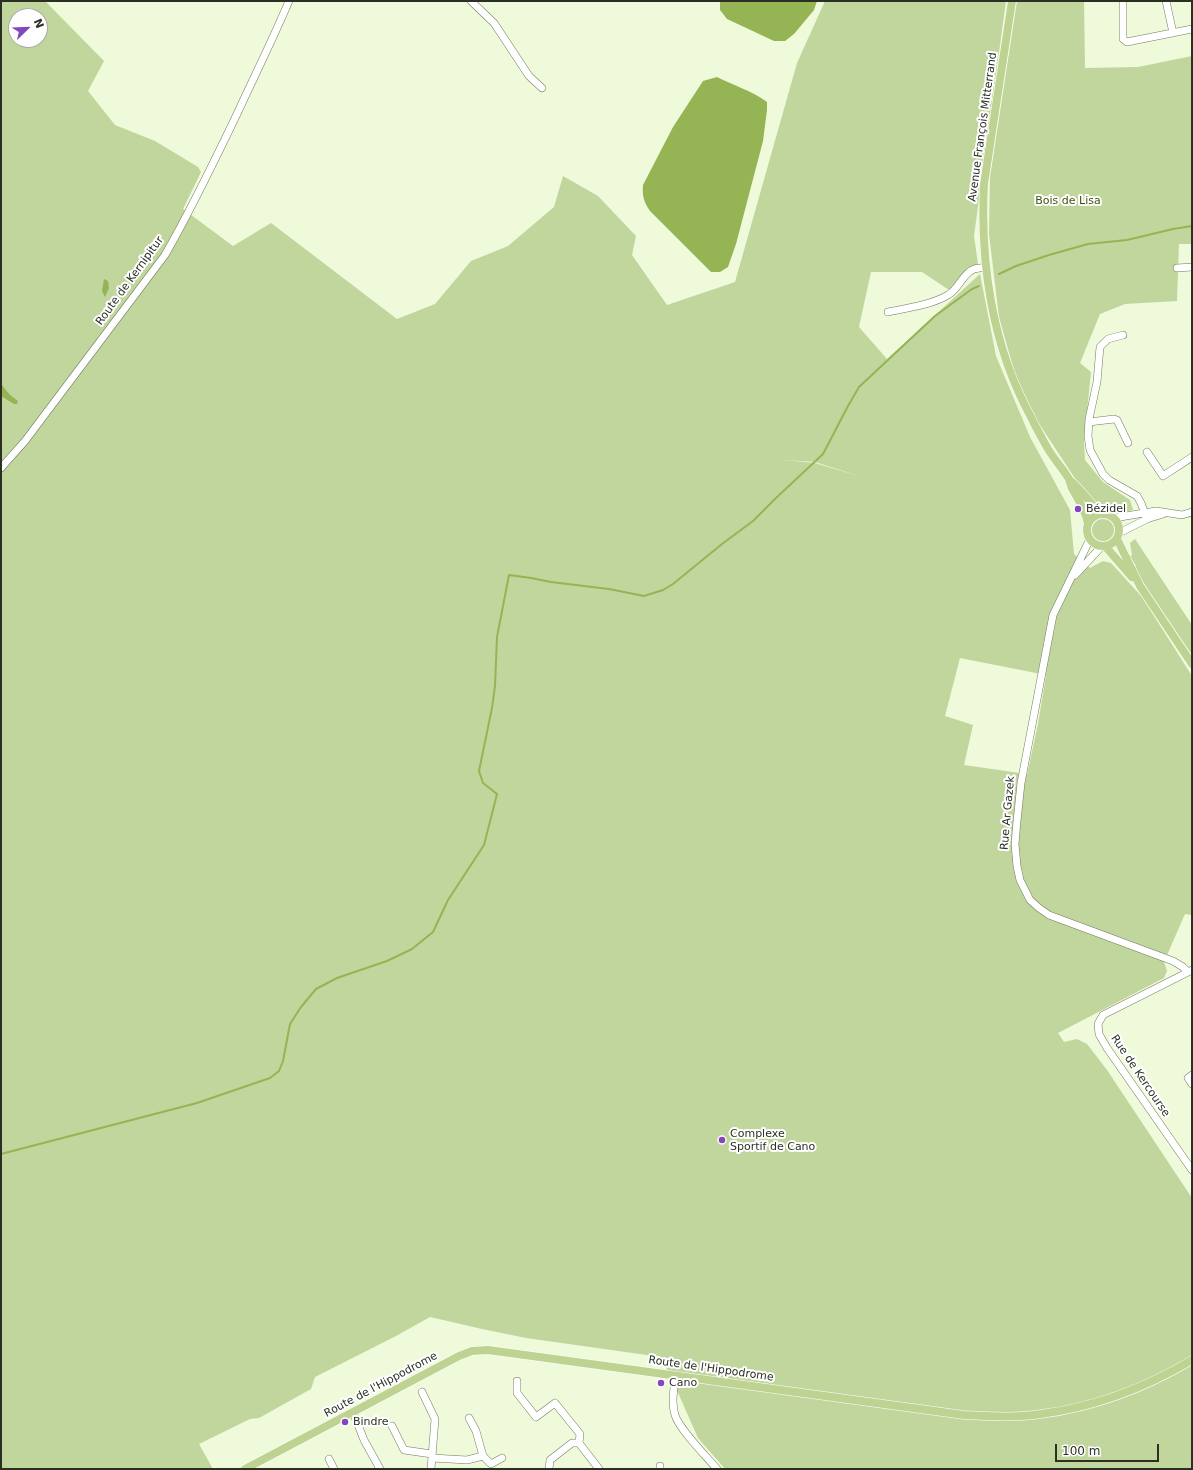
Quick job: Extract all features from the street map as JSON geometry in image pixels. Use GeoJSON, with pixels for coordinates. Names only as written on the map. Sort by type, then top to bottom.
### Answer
{"type":"FeatureCollection","features":[{"type":"Feature","properties":{"kind":"main road","name":"Avenue François Mitterrand"},"geometry":{"type":"LineString","coordinates":[[1012,1],[984,184],[983,229],[986,267],[994,316],[1013,378],[1048,449],[1068,479],[1084,510],[1088,524]]}},
{"type":"Feature","properties":{"kind":"main road","name":"Avenue François Mitterrand"},"geometry":{"type":"LineString","coordinates":[[1068,479],[1077,486],[1092,504],[1103,514]]}},
{"type":"Feature","properties":{"kind":"main road"},"geometry":{"type":"LineString","coordinates":[[1118,536],[1110,545],[1097,545],[1090,539],[1087,532],[1088,524],[1092,517],[1103,514],[1114,518],[1119,528],[1118,536],[1140,586]]}},
{"type":"Feature","properties":{"kind":"main road"},"geometry":{"type":"LineString","coordinates":[[1104,546],[1140,586],[1192,664]]}},
{"type":"Feature","properties":{"kind":"main road","name":"Route de l'Hippodrome"},"geometry":{"type":"LineString","coordinates":[[245,1469],[459,1356],[472,1351],[488,1350],[964,1415],[998,1417],[1040,1414],[1088,1405],[1127,1393],[1165,1376],[1192,1360]]}},
{"type":"Feature","properties":{"kind":"street","name":"Route de Kernipitur"},"geometry":{"type":"LineString","coordinates":[[1,468],[25,441],[165,255],[205,181],[289,1]]}},
{"type":"Feature","properties":{"kind":"street"},"geometry":{"type":"LineString","coordinates":[[471,1],[494,23],[529,76],[542,88]]}},
{"type":"Feature","properties":{"kind":"street"},"geometry":{"type":"LineString","coordinates":[[1123,1],[1123,39],[1127,42],[1192,29]]}},
{"type":"Feature","properties":{"kind":"street"},"geometry":{"type":"LineString","coordinates":[[1166,1],[1173,33]]}},
{"type":"Feature","properties":{"kind":"street"},"geometry":{"type":"LineString","coordinates":[[888,312],[940,299],[949,295],[957,288],[967,273],[974,269],[986,267]]}},
{"type":"Feature","properties":{"kind":"street"},"geometry":{"type":"LineString","coordinates":[[1177,268],[1192,267]]}},
{"type":"Feature","properties":{"kind":"street"},"geometry":{"type":"LineString","coordinates":[[1123,335],[1108,339],[1100,347],[1088,436],[1090,450],[1103,474],[1109,480],[1137,496],[1146,516]]}},
{"type":"Feature","properties":{"kind":"street"},"geometry":{"type":"LineString","coordinates":[[1089,422],[1114,419],[1117,420],[1128,443]]}},
{"type":"Feature","properties":{"kind":"street"},"geometry":{"type":"LineString","coordinates":[[1147,452],[1163,476],[1192,457]]}},
{"type":"Feature","properties":{"kind":"street"},"geometry":{"type":"LineString","coordinates":[[1118,536],[1146,516],[1156,511],[1182,515],[1192,512]]}},
{"type":"Feature","properties":{"kind":"street"},"geometry":{"type":"LineString","coordinates":[[1114,518],[1146,516]]}},
{"type":"Feature","properties":{"kind":"street","name":"Rue Ar Gazek"},"geometry":{"type":"LineString","coordinates":[[1090,539],[1053,615],[1021,783],[1015,844],[1020,880],[1030,900],[1049,915],[1173,961],[1190,971]]}},
{"type":"Feature","properties":{"kind":"street","name":"Rue Ar Gazek"},"geometry":{"type":"LineString","coordinates":[[1069,581],[1104,546]]}},
{"type":"Feature","properties":{"kind":"street","name":"Rue de Kercourse"},"geometry":{"type":"LineString","coordinates":[[1190,971],[1103,1014],[1098,1024],[1099,1034],[1107,1048],[1192,1170]]}},
{"type":"Feature","properties":{"kind":"street"},"geometry":{"type":"LineString","coordinates":[[1192,1075],[1188,1078],[1192,1084]]}},
{"type":"Feature","properties":{"kind":"street"},"geometry":{"type":"LineString","coordinates":[[676,1375],[673,1400],[675,1415],[681,1427],[717,1469]]}},
{"type":"Feature","properties":{"kind":"street"},"geometry":{"type":"LineString","coordinates":[[518,1381],[517,1393],[536,1417],[555,1403],[580,1434],[579,1443],[599,1469]]}},
{"type":"Feature","properties":{"kind":"street"},"geometry":{"type":"LineString","coordinates":[[422,1392],[435,1419],[432,1469]]}},
{"type":"Feature","properties":{"kind":"street"},"geometry":{"type":"LineString","coordinates":[[353,1412],[364,1440],[380,1469]]}},
{"type":"Feature","properties":{"kind":"street"},"geometry":{"type":"LineString","coordinates":[[469,1418],[476,1431],[483,1456],[491,1464],[502,1458]]}},
{"type":"Feature","properties":{"kind":"street"},"geometry":{"type":"LineString","coordinates":[[392,1426],[404,1450],[432,1456],[468,1460],[483,1456]]}},
{"type":"Feature","properties":{"kind":"street"},"geometry":{"type":"LineString","coordinates":[[550,1469],[550,1460],[572,1443],[579,1443]]}},
{"type":"Feature","properties":{"kind":"street"},"geometry":{"type":"LineString","coordinates":[[329,1459],[334,1469]]}},
{"type":"Feature","properties":{"kind":"green space"},"geometry":{"type":"Polygon","coordinates":[[[1,1],[45,1],[104,61],[88,91],[115,125],[155,141],[198,167],[201,172],[183,209],[233,246],[271,223],[397,319],[435,304],[471,261],[508,246],[554,207],[563,176],[598,196],[636,236],[632,255],[667,305],[735,282],[797,63],[825,1],[1006,1],[974,236],[978,264],[966,270],[949,290],[922,272],[871,272],[859,327],[887,359],[980,274],[996,356],[1030,437],[1070,510],[1074,554],[1090,568],[1103,561],[1111,563],[1142,597],[1192,676],[1192,915],[1185,914],[1164,962],[1167,971],[1164,978],[1058,1033],[1064,1042],[1077,1039],[1087,1044],[1107,1070],[1192,1198],[1192,1469],[725,1469],[698,1438],[661,1357],[526,1338],[430,1317],[315,1377],[311,1389],[259,1418],[250,1419],[199,1444],[213,1469],[1,1469],[1,1]],[[783,460],[815,463],[862,477],[815,462],[783,460]],[[960,658],[945,716],[973,725],[964,765],[1027,775],[1038,724],[1046,675],[960,658]]]}},
{"type":"Feature","properties":{"kind":"green space","name":"Bois de Lisa"},"geometry":{"type":"Polygon","coordinates":[[[1017,1],[1084,1],[1085,68],[1138,67],[1192,56],[1192,244],[1179,244],[1177,301],[1125,304],[1100,314],[1080,363],[1091,372],[1084,441],[1085,460],[1103,482],[1130,500],[1133,510],[1117,514],[1099,507],[1076,480],[1036,419],[1015,374],[999,317],[989,234],[990,177],[1017,1]]]}},
{"type":"Feature","properties":{"kind":"green space"},"geometry":{"type":"Polygon","coordinates":[[[1103,519],[1111,522],[1114,530],[1111,538],[1103,541],[1095,538],[1092,530],[1095,522],[1103,519]]]}},
{"type":"Feature","properties":{"kind":"green space"},"geometry":{"type":"Polygon","coordinates":[[[1135,539],[1192,625],[1192,655],[1133,567],[1136,566],[1130,556],[1132,555],[1130,543],[1135,539]]]}},
{"type":"Feature","properties":{"kind":"shaded area"},"geometry":{"type":"Polygon","coordinates":[[[720,1],[817,1],[814,10],[794,34],[785,41],[774,41],[727,19],[720,10],[720,1]]]}},
{"type":"Feature","properties":{"kind":"shaded area"},"geometry":{"type":"Polygon","coordinates":[[[717,77],[761,98],[767,102],[767,110],[763,141],[736,244],[728,267],[720,272],[711,272],[650,211],[643,196],[643,185],[673,127],[703,81],[717,77]]]}},
{"type":"Feature","properties":{"kind":"shaded area"},"geometry":{"type":"Polygon","coordinates":[[[104,279],[108,281],[109,288],[105,297],[102,291],[104,279]]]}},
{"type":"Feature","properties":{"kind":"shaded area"},"geometry":{"type":"Polygon","coordinates":[[[1,384],[10,395],[18,401],[17,404],[14,404],[1,396],[1,384]]]}},
{"type":"Feature","properties":{"kind":"waterway"},"geometry":{"type":"LineString","coordinates":[[999,274],[1016,266],[1088,244],[1127,240],[1192,226]]}},
{"type":"Feature","properties":{"kind":"waterway"},"geometry":{"type":"LineString","coordinates":[[1,1154],[197,1103],[270,1078],[279,1071],[283,1061],[290,1024],[301,1007],[316,989],[337,978],[387,961],[412,949],[433,932],[448,900],[484,845],[497,794],[483,783],[479,771],[492,708],[495,686],[497,637],[509,575],[609,589],[644,596],[663,590],[673,584],[753,521],[823,454],[859,387],[935,316],[972,289],[979,286]]}},
{"type":"Feature","properties":{"kind":"place","name":"Bézidel"},"geometry":{"type":"Point","coordinates":[1078,509]}},
{"type":"Feature","properties":{"kind":"place","name":"Complexe Sportif de Cano"},"geometry":{"type":"Point","coordinates":[722,1140]}},
{"type":"Feature","properties":{"kind":"place","name":"Cano"},"geometry":{"type":"Point","coordinates":[661,1383]}},
{"type":"Feature","properties":{"kind":"place","name":"Bindre"},"geometry":{"type":"Point","coordinates":[345,1422]}}]}
